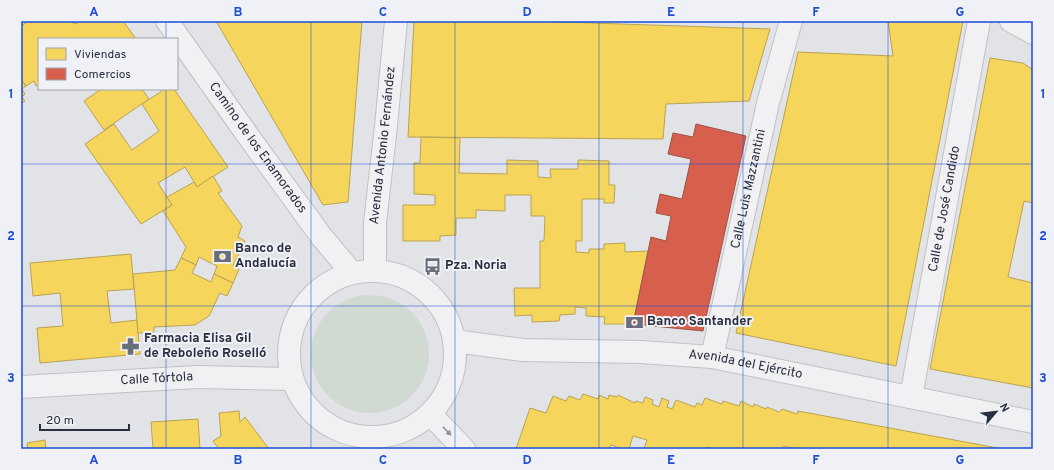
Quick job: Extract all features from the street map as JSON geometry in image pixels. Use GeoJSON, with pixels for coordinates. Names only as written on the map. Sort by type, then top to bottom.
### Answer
{"type":"FeatureCollection","features":[{"type":"Feature","properties":{"kind":"street","name":"Camino de los Enamorados"},"geometry":{"type":"LineString","coordinates":[[167,21],[321,236],[352,273]]}},
{"type":"Feature","properties":{"kind":"street","name":"Avenida Antonio Fernández"},"geometry":{"type":"LineString","coordinates":[[375,271],[375,223],[396,21]]}},
{"type":"Feature","properties":{"kind":"street","name":"Calle Luis Mazzantini"},"geometry":{"type":"LineString","coordinates":[[712,357],[767,110],[791,21]]}},
{"type":"Feature","properties":{"kind":"street","name":"Calle de José Candido"},"geometry":{"type":"LineString","coordinates":[[910,397],[979,21]]}},
{"type":"Feature","properties":{"kind":"street"},"geometry":{"type":"LineString","coordinates":[[1011,21],[1033,33]]}},
{"type":"Feature","properties":{"kind":"street"},"geometry":{"type":"LineString","coordinates":[[375,271],[397,275],[418,285],[434,300],[447,319],[454,341],[454,361],[451,380],[442,398],[430,414],[415,426],[397,434],[355,443],[317,417],[302,400],[292,379],[288,356],[291,334],[299,313],[313,295],[331,281],[352,273],[375,271]]}},
{"type":"Feature","properties":{"kind":"street","name":"Avenida del Ejército"},"geometry":{"type":"LineString","coordinates":[[454,341],[523,350],[641,352],[712,357],[1033,422]]}},
{"type":"Feature","properties":{"kind":"street","name":"Calle Tórtola"},"geometry":{"type":"LineString","coordinates":[[21,387],[196,377],[292,379]]}},
{"type":"Feature","properties":{"kind":"street"},"geometry":{"type":"LineString","coordinates":[[430,414],[464,449]]}},
{"type":"Feature","properties":{"kind":"shaded area"},"geometry":{"type":"Polygon","coordinates":[[[370,295],[393,299],[412,312],[425,331],[429,354],[425,377],[412,396],[393,409],[370,413],[347,409],[328,396],[315,377],[311,354],[315,331],[328,312],[347,299],[370,295]]]}},
{"type":"Feature","properties":{"kind":"building: Viviendas"},"geometry":{"type":"Polygon","coordinates":[[[26,21],[68,21],[77,24],[77,21],[123,21],[135,38],[38,38],[38,85],[36,86],[34,81],[26,86],[21,79],[21,26],[27,22],[26,21]]]}},
{"type":"Feature","properties":{"kind":"building: Viviendas"},"geometry":{"type":"Polygon","coordinates":[[[216,21],[362,21],[348,202],[323,205],[216,21]]]}},
{"type":"Feature","properties":{"kind":"building: Viviendas"},"geometry":{"type":"Polygon","coordinates":[[[414,21],[532,21],[770,29],[749,101],[666,104],[663,139],[408,137],[414,21]]]}},
{"type":"Feature","properties":{"kind":"building: Viviendas"},"geometry":{"type":"Polygon","coordinates":[[[888,21],[963,21],[896,366],[736,333],[798,52],[893,56],[888,21]]]}},
{"type":"Feature","properties":{"kind":"building: Viviendas"},"geometry":{"type":"Polygon","coordinates":[[[990,58],[1023,63],[1033,70],[1033,203],[1024,201],[1008,277],[1033,283],[1033,388],[930,369],[990,58]]]}},
{"type":"Feature","properties":{"kind":"building: Viviendas"},"geometry":{"type":"Polygon","coordinates":[[[21,79],[26,86],[22,89],[25,94],[22,97],[25,101],[21,104],[21,79]]]}},
{"type":"Feature","properties":{"kind":"building: Viviendas"},"geometry":{"type":"Polygon","coordinates":[[[100,90],[143,90],[149,99],[104,130],[84,101],[100,90]]]}},
{"type":"Feature","properties":{"kind":"building: Viviendas"},"geometry":{"type":"Polygon","coordinates":[[[163,90],[175,90],[228,167],[197,187],[185,167],[158,183],[172,205],[141,224],[85,144],[114,124],[132,150],[159,131],[142,104],[163,90]]]}},
{"type":"Feature","properties":{"kind":"building: Viviendas"},"geometry":{"type":"Polygon","coordinates":[[[421,137],[460,138],[459,173],[507,174],[507,160],[538,161],[538,177],[551,178],[550,169],[578,169],[578,160],[609,161],[609,185],[615,185],[614,203],[604,203],[604,199],[582,199],[582,241],[576,241],[576,252],[589,253],[589,249],[604,249],[604,244],[625,243],[625,252],[648,251],[633,324],[604,324],[605,317],[586,316],[586,308],[575,307],[575,314],[560,315],[559,321],[532,322],[532,315],[515,316],[514,288],[540,288],[540,241],[544,241],[545,216],[531,216],[531,195],[505,195],[505,211],[476,210],[476,218],[456,218],[456,235],[440,236],[440,241],[403,241],[403,205],[435,205],[435,195],[414,194],[414,163],[420,163],[421,137]]]}},
{"type":"Feature","properties":{"kind":"building: Viviendas"},"geometry":{"type":"Polygon","coordinates":[[[213,176],[222,191],[218,193],[242,226],[238,237],[245,241],[233,266],[239,269],[233,283],[214,274],[217,266],[199,257],[196,265],[181,258],[186,247],[163,211],[172,205],[167,197],[194,182],[197,187],[213,176]]]}},
{"type":"Feature","properties":{"kind":"building: Viviendas"},"geometry":{"type":"Polygon","coordinates":[[[131,254],[134,289],[107,291],[111,323],[137,320],[140,354],[40,363],[37,328],[63,326],[60,293],[33,296],[30,263],[131,254]]]}},
{"type":"Feature","properties":{"kind":"building: Viviendas"},"geometry":{"type":"Polygon","coordinates":[[[181,258],[196,265],[192,273],[211,282],[214,274],[233,283],[227,296],[220,293],[209,316],[195,325],[154,327],[154,332],[138,333],[133,274],[175,270],[181,258]]]}},
{"type":"Feature","properties":{"kind":"building: Viviendas"},"geometry":{"type":"Polygon","coordinates":[[[583,394],[598,399],[599,395],[608,399],[609,395],[617,397],[618,395],[635,403],[636,401],[643,403],[645,397],[653,400],[652,404],[659,407],[662,398],[669,401],[667,407],[672,409],[676,400],[695,407],[697,403],[702,405],[705,398],[722,404],[723,401],[739,406],[741,401],[753,407],[754,404],[779,412],[782,409],[797,414],[798,411],[1003,449],[798,449],[783,446],[782,449],[713,449],[707,447],[707,449],[644,449],[647,440],[633,436],[629,449],[623,449],[611,445],[609,449],[516,449],[530,408],[546,413],[553,396],[566,401],[569,396],[580,400],[583,394]]]}},
{"type":"Feature","properties":{"kind":"building: Viviendas"},"geometry":{"type":"Polygon","coordinates":[[[239,411],[240,422],[245,417],[269,449],[219,449],[213,441],[221,436],[219,413],[239,411]]]}},
{"type":"Feature","properties":{"kind":"building: Viviendas"},"geometry":{"type":"Polygon","coordinates":[[[198,419],[200,449],[153,449],[151,422],[198,419]]]}},
{"type":"Feature","properties":{"kind":"building: Viviendas"},"geometry":{"type":"Polygon","coordinates":[[[45,440],[46,449],[28,449],[27,443],[45,440]]]}},
{"type":"Feature","properties":{"kind":"building: Comercios"},"geometry":{"type":"Polygon","coordinates":[[[696,124],[746,136],[703,331],[633,324],[651,237],[666,241],[671,216],[656,213],[660,194],[682,199],[691,159],[668,154],[673,133],[693,137],[696,124]]]}},
{"type":"Feature","properties":{"kind":"place","name":"Banco de Andalucía"},"geometry":{"type":"Point","coordinates":[222,256]}},
{"type":"Feature","properties":{"kind":"place","name":"Pza. Noria"},"geometry":{"type":"Point","coordinates":[432,266]}},
{"type":"Feature","properties":{"kind":"place","name":"Banco Santander"},"geometry":{"type":"Point","coordinates":[634,322]}},
{"type":"Feature","properties":{"kind":"place","name":"Farmacia Elisa Gil de Reboleño Roselló"},"geometry":{"type":"Point","coordinates":[131,346]}}]}
